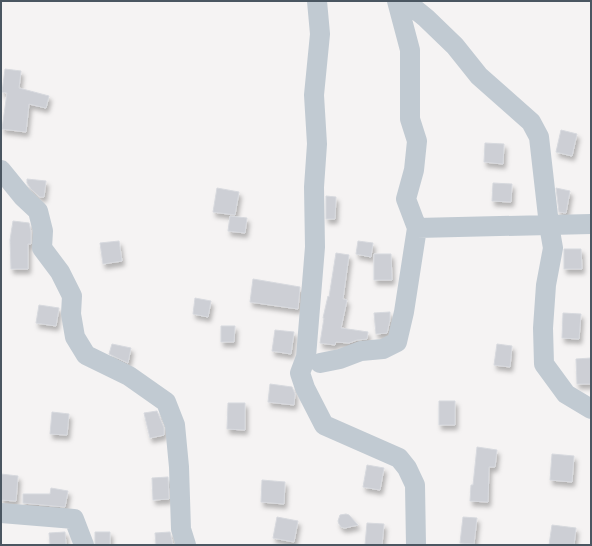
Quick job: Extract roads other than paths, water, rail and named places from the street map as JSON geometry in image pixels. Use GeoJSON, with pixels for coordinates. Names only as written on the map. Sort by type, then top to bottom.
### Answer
{"type":"FeatureCollection","features":[{"type":"Feature","properties":{"kind":"street"},"geometry":{"type":"LineString","coordinates":[[317,1],[320,34],[314,95],[317,144],[314,187],[315,247],[306,357],[300,373],[324,425],[399,458],[407,468],[415,485],[416,545]]}},
{"type":"Feature","properties":{"kind":"street"},"geometry":{"type":"LineString","coordinates":[[320,363],[340,359],[361,351],[383,349],[397,342],[404,312],[417,228],[406,199],[414,170],[417,142],[410,119],[410,50],[397,1]]}},
{"type":"Feature","properties":{"kind":"street"},"geometry":{"type":"LineString","coordinates":[[405,1],[426,18],[455,46],[479,76],[531,122],[539,137],[553,248],[546,285],[543,328],[544,364],[566,394],[591,409]]}},
{"type":"Feature","properties":{"kind":"street"},"geometry":{"type":"LineString","coordinates":[[1,170],[23,197],[38,211],[43,231],[42,248],[60,272],[72,296],[71,314],[76,337],[86,355],[129,376],[166,402],[174,425],[179,467],[181,529],[186,545]]}},
{"type":"Feature","properties":{"kind":"street"},"geometry":{"type":"LineString","coordinates":[[417,228],[591,224]]}},
{"type":"Feature","properties":{"kind":"street"},"geometry":{"type":"LineString","coordinates":[[1,513],[74,519],[84,545]]}}]}
